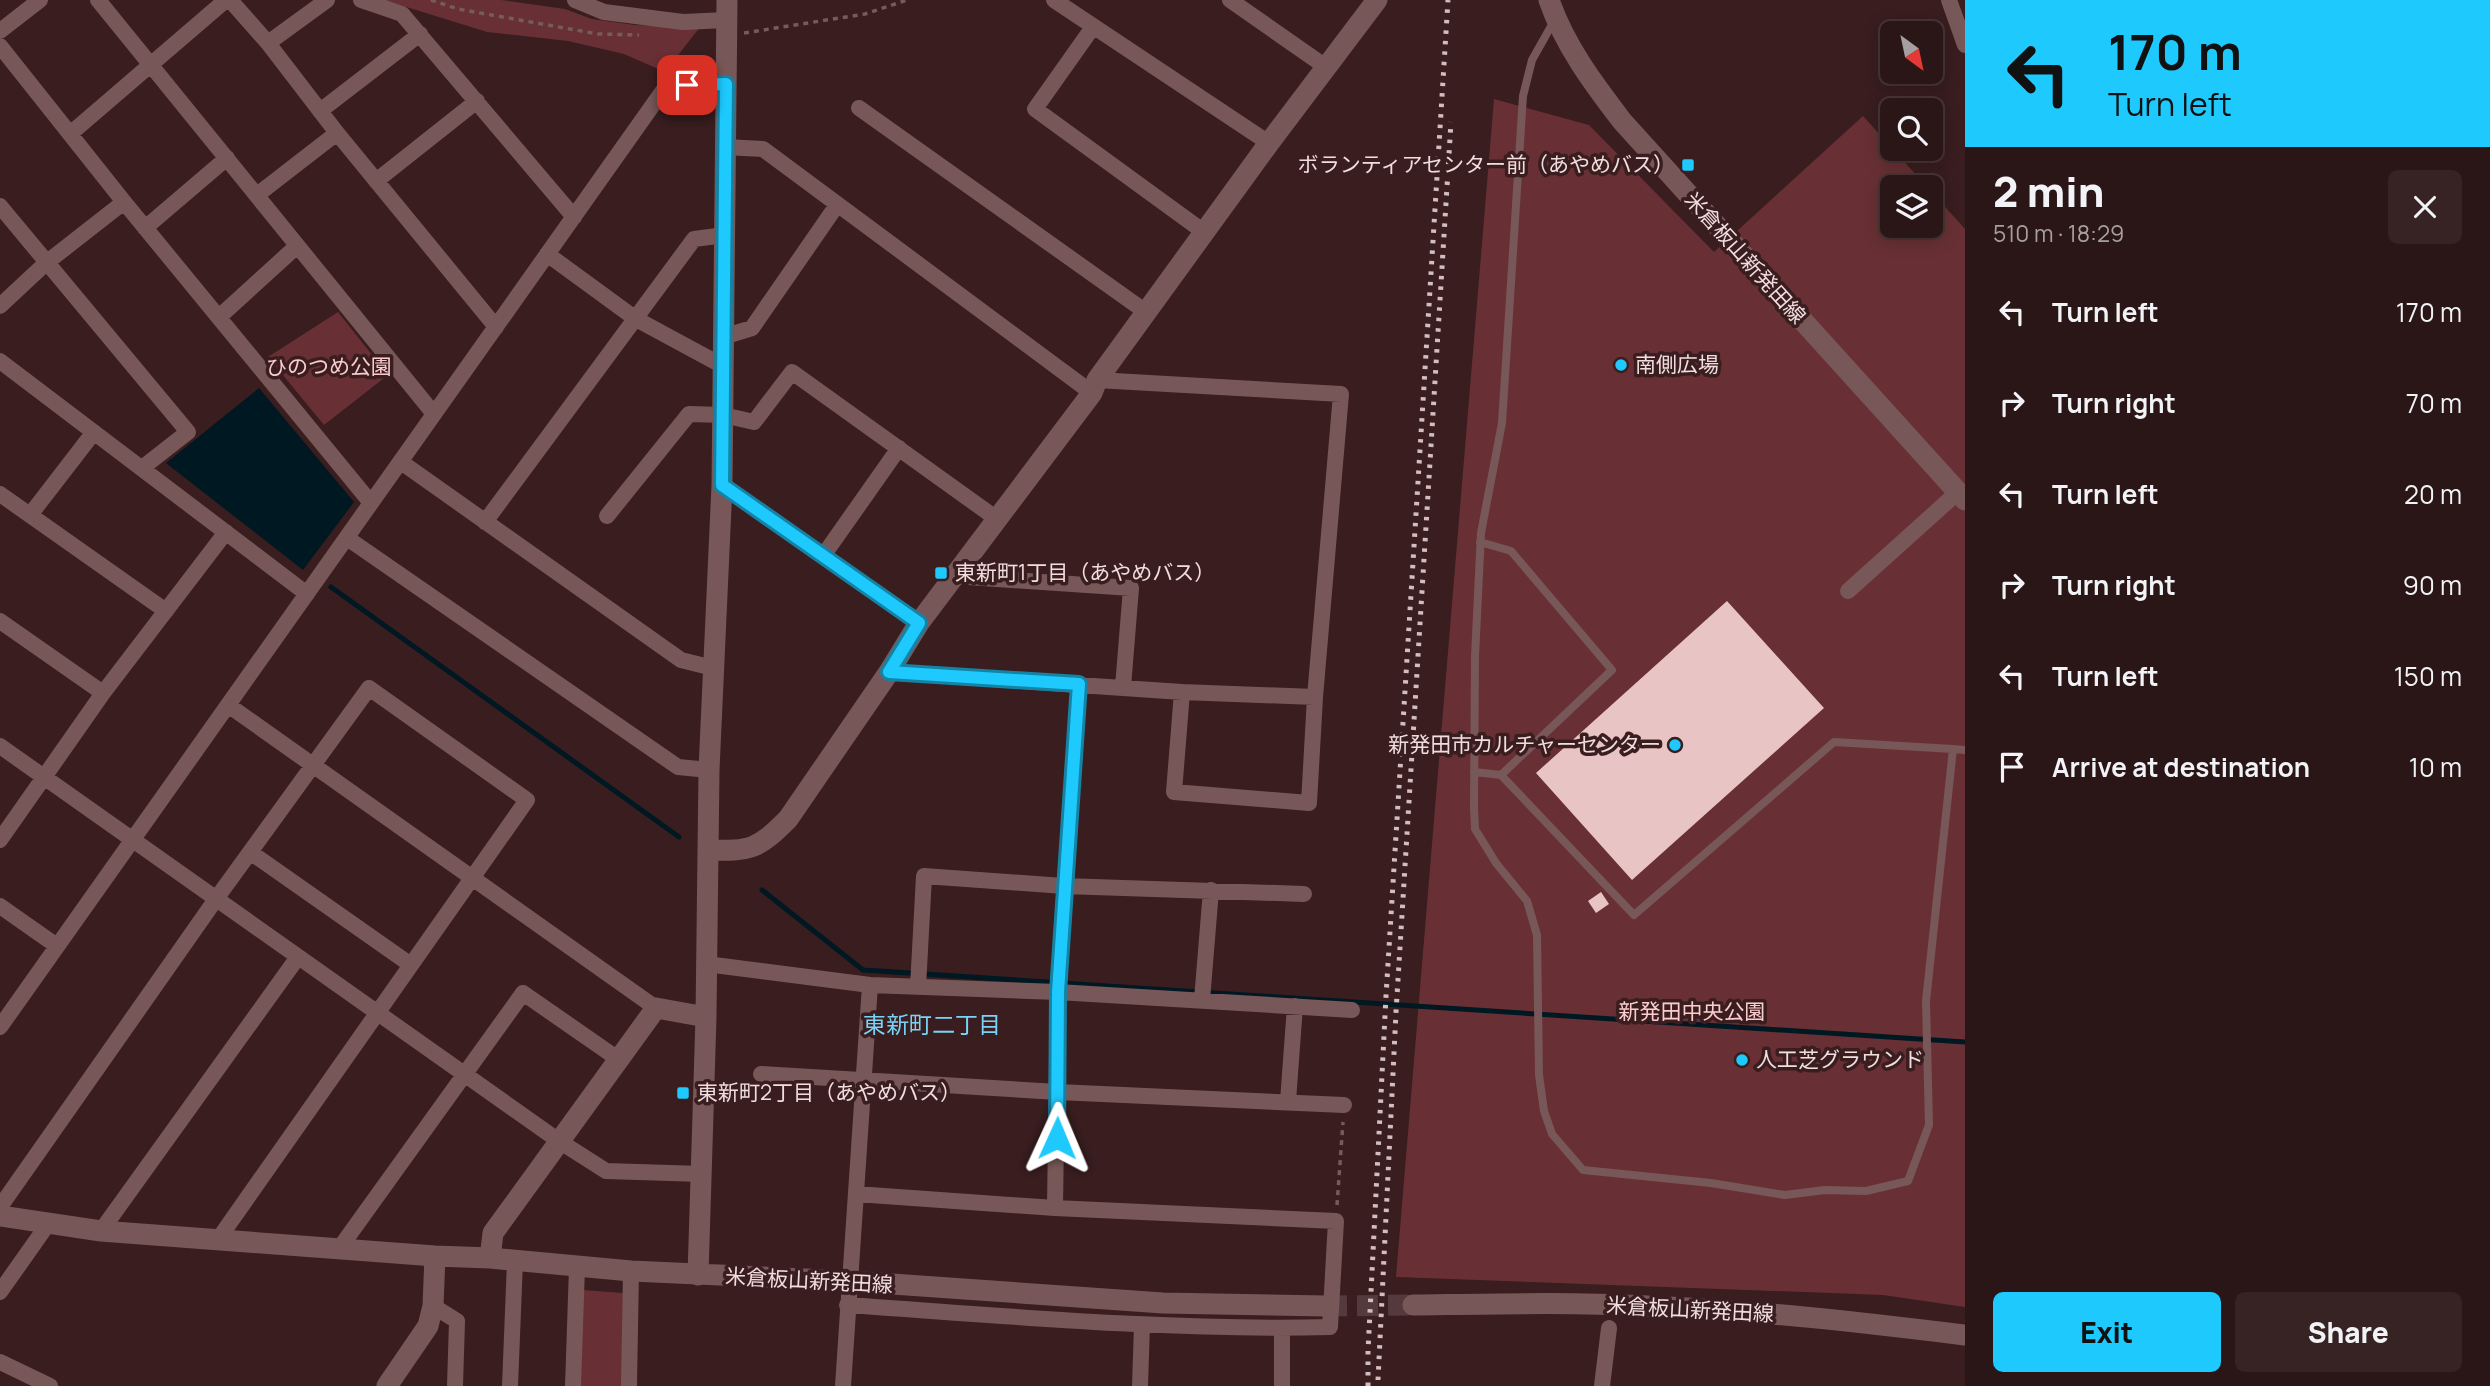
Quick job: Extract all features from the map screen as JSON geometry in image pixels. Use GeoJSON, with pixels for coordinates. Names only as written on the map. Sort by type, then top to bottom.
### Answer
{"type":"FeatureCollection","features":[{"type":"Feature","properties":{"kind":"street"},"geometry":{"type":"LineString","coordinates":[[0,32],[40,0]]}},
{"type":"Feature","properties":{"kind":"street"},"geometry":{"type":"LineString","coordinates":[[99,0],[434,414]]}},
{"type":"Feature","properties":{"kind":"street"},"geometry":{"type":"LineString","coordinates":[[70,134],[228,0],[268,43],[337,133],[496,327]]}},
{"type":"Feature","properties":{"kind":"street"},"geometry":{"type":"LineString","coordinates":[[268,43],[327,0]]}},
{"type":"Feature","properties":{"kind":"street"},"geometry":{"type":"LineString","coordinates":[[361,0],[402,13],[574,217]]}},
{"type":"Feature","properties":{"kind":"street"},"geometry":{"type":"LineString","coordinates":[[575,0],[604,12],[638,8],[683,22],[727,10],[722,485],[709,770],[706,1017],[698,1275]]}},
{"type":"Feature","properties":{"kind":"street"},"geometry":{"type":"LineString","coordinates":[[1054,0],[1269,143]]}},
{"type":"Feature","properties":{"kind":"street"},"geometry":{"type":"LineString","coordinates":[[1230,0],[1326,67]]}},
{"type":"Feature","properties":{"kind":"street"},"geometry":{"type":"LineString","coordinates":[[708,850],[744,851],[769,838],[788,819],[889,672],[919,623],[1269,143],[1377,0]]}},
{"type":"Feature","properties":{"kind":"street"},"geometry":{"type":"LineString","coordinates":[[1949,0],[1965,45]]}},
{"type":"Feature","properties":{"kind":"street","name":"米倉板山新発田線"},"geometry":{"type":"LineString","coordinates":[[1552,9],[1579,64],[1622,121],[1961,496]]}},
{"type":"Feature","properties":{"kind":"street"},"geometry":{"type":"LineString","coordinates":[[1093,27],[1035,109],[1204,232]]}},
{"type":"Feature","properties":{"kind":"street"},"geometry":{"type":"LineString","coordinates":[[320,111],[420,34]]}},
{"type":"Feature","properties":{"kind":"street"},"geometry":{"type":"LineString","coordinates":[[0,46],[145,228],[371,503]]}},
{"type":"Feature","properties":{"kind":"street"},"geometry":{"type":"LineString","coordinates":[[0,1027],[667,85],[726,84]]}},
{"type":"Feature","properties":{"kind":"street"},"geometry":{"type":"LineString","coordinates":[[376,181],[477,101]]}},
{"type":"Feature","properties":{"kind":"street"},"geometry":{"type":"LineString","coordinates":[[859,108],[1146,313]]}},
{"type":"Feature","properties":{"kind":"street"},"geometry":{"type":"LineString","coordinates":[[257,195],[337,133]]}},
{"type":"Feature","properties":{"kind":"street"},"geometry":{"type":"LineString","coordinates":[[725,146],[764,149],[837,205],[1094,386],[1341,394],[1315,697],[1309,803],[1174,792],[1182,692]]}},
{"type":"Feature","properties":{"kind":"street"},"geometry":{"type":"LineString","coordinates":[[145,228],[226,158]]}},
{"type":"Feature","properties":{"kind":"street"},"geometry":{"type":"LineString","coordinates":[[0,306],[46,263],[124,202]]}},
{"type":"Feature","properties":{"kind":"street"},"geometry":{"type":"LineString","coordinates":[[723,337],[752,328],[837,205]]}},
{"type":"Feature","properties":{"kind":"street"},"geometry":{"type":"LineString","coordinates":[[0,206],[188,432],[142,468]]}},
{"type":"Feature","properties":{"kind":"street"},"geometry":{"type":"LineString","coordinates":[[485,522],[694,239],[724,235]]}},
{"type":"Feature","properties":{"kind":"street"},"geometry":{"type":"LineString","coordinates":[[219,317],[298,246]]}},
{"type":"Feature","properties":{"kind":"street"},"geometry":{"type":"LineString","coordinates":[[547,254],[636,319],[723,366]]}},
{"type":"Feature","properties":{"kind":"street"},"geometry":{"type":"LineString","coordinates":[[0,361],[307,594]]}},
{"type":"Feature","properties":{"kind":"street"},"geometry":{"type":"LineString","coordinates":[[607,516],[689,414],[723,415],[754,422],[792,372],[997,519]]}},
{"type":"Feature","properties":{"kind":"street"},"geometry":{"type":"LineString","coordinates":[[30,515],[94,432]]}},
{"type":"Feature","properties":{"kind":"street"},"geometry":{"type":"LineString","coordinates":[[823,556],[899,447]]}},
{"type":"Feature","properties":{"kind":"street"},"geometry":{"type":"LineString","coordinates":[[401,462],[681,660],[713,668]]}},
{"type":"Feature","properties":{"kind":"street"},"geometry":{"type":"LineString","coordinates":[[722,485],[919,623]]}},
{"type":"Feature","properties":{"kind":"street"},"geometry":{"type":"LineString","coordinates":[[0,495],[166,611]]}},
{"type":"Feature","properties":{"kind":"street"},"geometry":{"type":"LineString","coordinates":[[1848,592],[1961,496]]}},
{"type":"Feature","properties":{"kind":"street"},"geometry":{"type":"LineString","coordinates":[[0,840],[103,693],[226,532]]}},
{"type":"Feature","properties":{"kind":"street"},"geometry":{"type":"LineString","coordinates":[[347,538],[678,766],[709,770]]}},
{"type":"Feature","properties":{"kind":"street"},"geometry":{"type":"LineString","coordinates":[[953,576],[1131,588],[1123,688]]}},
{"type":"Feature","properties":{"kind":"street"},"geometry":{"type":"LineString","coordinates":[[0,621],[103,693]]}},
{"type":"Feature","properties":{"kind":"street"},"geometry":{"type":"LineString","coordinates":[[889,672],[1182,692],[1315,697]]}},
{"type":"Feature","properties":{"kind":"street"},"geometry":{"type":"LineString","coordinates":[[1055,1208],[1058,992],[1079,684]]}},
{"type":"Feature","properties":{"kind":"street"},"geometry":{"type":"LineString","coordinates":[[0,1207],[216,899],[369,688],[527,800],[217,1241]]}},
{"type":"Feature","properties":{"kind":"street"},"geometry":{"type":"LineString","coordinates":[[228,705],[656,1008],[706,1017]]}},
{"type":"Feature","properties":{"kind":"street"},"geometry":{"type":"LineString","coordinates":[[0,746],[559,1141],[606,1171],[702,1174]]}},
{"type":"Feature","properties":{"kind":"street"},"geometry":{"type":"LineString","coordinates":[[250,852],[411,965]]}},
{"type":"Feature","properties":{"kind":"street"},"geometry":{"type":"LineString","coordinates":[[918,987],[924,876],[1064,886],[1304,894]]}},
{"type":"Feature","properties":{"kind":"street"},"geometry":{"type":"LineString","coordinates":[[1202,1000],[1211,890]]}},
{"type":"Feature","properties":{"kind":"street"},"geometry":{"type":"LineString","coordinates":[[0,906],[57,946]]}},
{"type":"Feature","properties":{"kind":"street"},"geometry":{"type":"LineString","coordinates":[[101,1231],[298,957]]}},
{"type":"Feature","properties":{"kind":"street"},"geometry":{"type":"LineString","coordinates":[[706,964],[870,985],[1058,992],[1352,1010]]}},
{"type":"Feature","properties":{"kind":"street"},"geometry":{"type":"LineString","coordinates":[[842,1386],[870,985]]}},
{"type":"Feature","properties":{"kind":"street"},"geometry":{"type":"LineString","coordinates":[[339,1249],[523,993],[618,1059]]}},
{"type":"Feature","properties":{"kind":"street"},"geometry":{"type":"LineString","coordinates":[[1288,1101],[1295,1006]]}},
{"type":"Feature","properties":{"kind":"street"},"geometry":{"type":"LineString","coordinates":[[491,1258],[493,1234],[656,1008]]}},
{"type":"Feature","properties":{"kind":"street"},"geometry":{"type":"LineString","coordinates":[[761,1074],[1058,1092],[1344,1105]]}},
{"type":"Feature","properties":{"kind":"street"},"geometry":{"type":"LineString","coordinates":[[847,1305],[1142,1325],[1282,1328],[1330,1326],[1336,1221],[1055,1208],[856,1194]]}},
{"type":"Feature","properties":{"kind":"street","name":"米倉板山新発田線"},"geometry":{"type":"LineString","coordinates":[[0,1216],[101,1231],[491,1258],[631,1271],[849,1281],[1163,1303],[1326,1306]]}},
{"type":"Feature","properties":{"kind":"street"},"geometry":{"type":"LineString","coordinates":[[0,1292],[48,1224]]}},
{"type":"Feature","properties":{"kind":"street"},"geometry":{"type":"LineString","coordinates":[[387,1386],[428,1326],[433,1306],[435,1256]]}},
{"type":"Feature","properties":{"kind":"street"},"geometry":{"type":"LineString","coordinates":[[510,1386],[515,1261]]}},
{"type":"Feature","properties":{"kind":"street"},"geometry":{"type":"LineString","coordinates":[[573,1386],[577,1267]]}},
{"type":"Feature","properties":{"kind":"street"},"geometry":{"type":"LineString","coordinates":[[629,1386],[631,1271]]}},
{"type":"Feature","properties":{"kind":"street","name":"米倉板山新発田線"},"geometry":{"type":"LineString","coordinates":[[1413,1305],[1570,1304],[1713,1309],[1965,1335]]}},
{"type":"Feature","properties":{"kind":"street"},"geometry":{"type":"LineString","coordinates":[[433,1306],[457,1321],[455,1386]]}},
{"type":"Feature","properties":{"kind":"street"},"geometry":{"type":"LineString","coordinates":[[1140,1386],[1142,1325]]}},
{"type":"Feature","properties":{"kind":"street"},"geometry":{"type":"LineString","coordinates":[[1282,1328],[1282,1386]]}},
{"type":"Feature","properties":{"kind":"street"},"geometry":{"type":"LineString","coordinates":[[1602,1386],[1609,1328]]}},
{"type":"Feature","properties":{"kind":"street"},"geometry":{"type":"LineString","coordinates":[[0,1362],[50,1386]]}},
{"type":"Feature","properties":{"kind":"lane"},"geometry":{"type":"LineString","coordinates":[[1552,9],[1532,60],[1523,96],[1503,423],[1480,542],[1475,656],[1475,829],[1496,863],[1527,901],[1537,935],[1539,1075],[1544,1111],[1552,1134],[1583,1170],[1711,1183],[1785,1195],[1825,1190],[1866,1191],[1908,1181],[1928,1125],[1926,1001],[1953,749]]}},
{"type":"Feature","properties":{"kind":"lane"},"geometry":{"type":"LineString","coordinates":[[1480,542],[1511,551],[1612,670],[1501,775]]}},
{"type":"Feature","properties":{"kind":"lane"},"geometry":{"type":"LineString","coordinates":[[1474,772],[1501,775],[1634,915],[1834,742],[1965,750]]}},
{"type":"Feature","properties":{"kind":"path"},"geometry":{"type":"LineString","coordinates":[[1336,1221],[1344,1105]]}},
{"type":"Feature","properties":{"kind":"green space"},"geometry":{"type":"Polygon","coordinates":[[[384,0],[501,0],[565,9],[592,19],[635,25],[700,27],[665,72],[624,54],[568,41],[487,32],[384,0]]]}},
{"type":"Feature","properties":{"kind":"green space","name":"新発田中央公園"},"geometry":{"type":"Polygon","coordinates":[[[1494,99],[1589,125],[1714,252],[1863,116],[1880,135],[1880,161],[1904,161],[1916,175],[1880,175],[1880,238],[1943,238],[1943,204],[1965,229],[1965,1307],[1883,1295],[1396,1277],[1494,99]]]}},
{"type":"Feature","properties":{"kind":"green space","name":"ひのつめ公園"},"geometry":{"type":"Polygon","coordinates":[[[338,312],[388,375],[324,425],[268,357],[338,312]]]}},
{"type":"Feature","properties":{"kind":"green space"},"geometry":{"type":"Polygon","coordinates":[[[583,1290],[623,1293],[622,1386],[579,1386],[583,1290]]]}},
{"type":"Feature","properties":{"kind":"water"},"geometry":{"type":"Polygon","coordinates":[[[259,388],[354,502],[303,570],[166,463],[259,388]]]}},
{"type":"Feature","properties":{"kind":"building","name":"新発田市カルチャーセンター"},"geometry":{"type":"Polygon","coordinates":[[[1727,601],[1824,708],[1632,880],[1536,773],[1727,601]]]}},
{"type":"Feature","properties":{"kind":"building"},"geometry":{"type":"Polygon","coordinates":[[[1601,892],[1609,904],[1596,913],[1588,901],[1601,892]]]}},
{"type":"Feature","properties":{"kind":"waterway"},"geometry":{"type":"LineString","coordinates":[[331,587],[679,837]]}},
{"type":"Feature","properties":{"kind":"waterway"},"geometry":{"type":"LineString","coordinates":[[762,890],[863,970],[1965,1042]]}},
{"type":"Feature","properties":{"kind":"tunnel"},"geometry":{"type":"LineString","coordinates":[[1326,1306],[1413,1305]]}},
{"type":"Feature","properties":{"kind":"railway"},"geometry":{"type":"LineString","coordinates":[[1368,1386],[1386,996],[1448,0]]}},
{"type":"Feature","properties":{"kind":"railway"},"geometry":{"type":"LineString","coordinates":[[1378,1380],[1396,1012],[1451,122]]}},
{"type":"Feature","properties":{"kind":"place","name":"ボランティアセンター前（あやめバス）"},"geometry":{"type":"Point","coordinates":[1688,165]}},
{"type":"Feature","properties":{"kind":"place","name":"南側広場"},"geometry":{"type":"Point","coordinates":[1621,365]}},
{"type":"Feature","properties":{"kind":"place","name":"東新町1丁目（あやめバス）"},"geometry":{"type":"Point","coordinates":[941,573]}},
{"type":"Feature","properties":{"kind":"place","name":"新発田市カルチャーセンター"},"geometry":{"type":"Point","coordinates":[1675,745]}},
{"type":"Feature","properties":{"kind":"place","name":"人工芝グラウンド"},"geometry":{"type":"Point","coordinates":[1742,1060]}},
{"type":"Feature","properties":{"kind":"place","name":"東新町2丁目（あやめバス）"},"geometry":{"type":"Point","coordinates":[683,1093]}},
{"type":"Feature","properties":{"kind":"district","name":"東新町二丁目"},"geometry":{"type":"Point","coordinates":[932,1025]}},
{"type":"Feature","properties":{"kind":"route"},"geometry":{"type":"LineString","coordinates":[[687,85],[726,84],[722,485],[919,623],[889,672],[1079,684],[1058,992],[1057,1138]]}}]}
